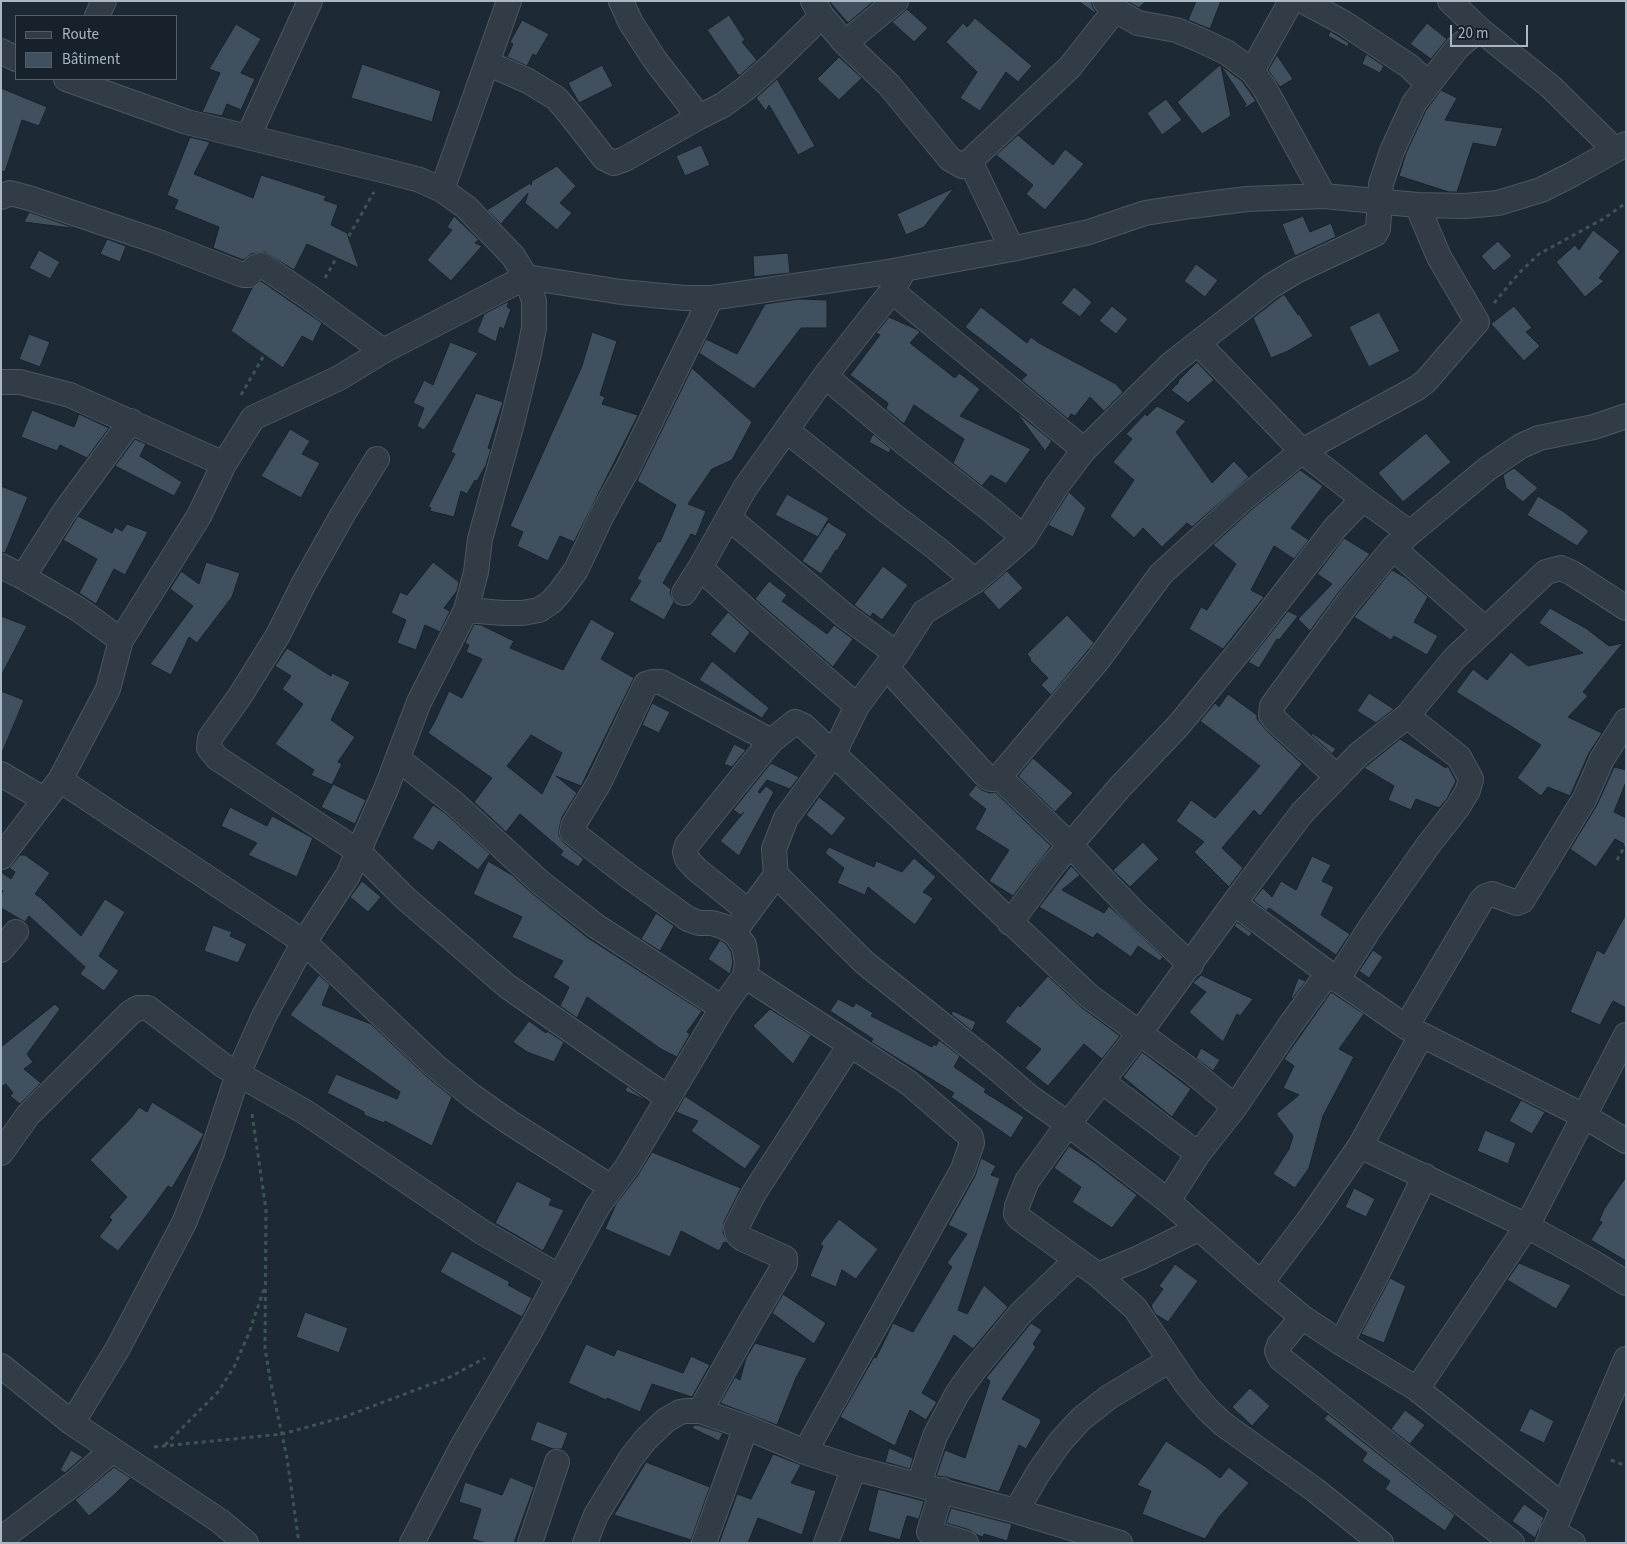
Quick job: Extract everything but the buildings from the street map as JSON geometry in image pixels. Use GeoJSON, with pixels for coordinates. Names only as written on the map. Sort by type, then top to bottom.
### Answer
{"type":"FeatureCollection","features":[{"type":"Feature","properties":{"kind":"street"},"geometry":{"type":"LineString","coordinates":[[97,15],[104,1]]}},
{"type":"Feature","properties":{"kind":"street"},"geometry":{"type":"LineString","coordinates":[[248,137],[310,1]]}},
{"type":"Feature","properties":{"kind":"street"},"geometry":{"type":"LineString","coordinates":[[442,190],[510,1]]}},
{"type":"Feature","properties":{"kind":"street"},"geometry":{"type":"LineString","coordinates":[[621,1],[631,23],[655,60],[699,117]]}},
{"type":"Feature","properties":{"kind":"street"},"geometry":{"type":"LineString","coordinates":[[845,43],[896,1]]}},
{"type":"Feature","properties":{"kind":"street"},"geometry":{"type":"LineString","coordinates":[[1252,71],[1291,1]]}},
{"type":"Feature","properties":{"kind":"street"},"geometry":{"type":"LineString","coordinates":[[1303,1],[1344,23],[1409,66],[1428,84]]}},
{"type":"Feature","properties":{"kind":"street"},"geometry":{"type":"LineString","coordinates":[[1,857],[60,780],[108,689],[121,640],[199,516],[224,464],[253,418],[339,378],[383,351],[526,277],[621,292],[684,298],[711,298],[905,269],[1089,232],[1144,213],[1248,199],[1324,196],[1417,205],[1465,206],[1498,202],[1541,190],[1620,147],[1552,87],[1479,29],[1450,1]]}},
{"type":"Feature","properties":{"kind":"street"},"geometry":{"type":"LineString","coordinates":[[487,64],[528,81],[556,98],[604,158],[614,163],[625,160],[723,105],[745,89],[772,65],[818,9],[845,43],[888,85],[950,159],[962,166],[970,161],[1070,67],[1110,6],[1138,23],[1176,30],[1198,39],[1226,52],[1252,71],[1278,112],[1324,196]]}},
{"type":"Feature","properties":{"kind":"street"},"geometry":{"type":"LineString","coordinates":[[1479,29],[1457,48],[1414,102],[1392,151],[1381,184],[1378,229],[1375,234],[1296,271],[1271,286],[1171,364],[1084,450],[1056,487],[1024,538],[975,581],[924,612],[892,660],[857,706],[834,754],[786,818],[774,849],[774,862],[776,875],[865,963],[996,1067],[1031,1098],[1168,1201],[1260,1283],[1302,1317],[1417,1389],[1563,1506]]}},
{"type":"Feature","properties":{"kind":"street"},"geometry":{"type":"LineString","coordinates":[[1,51],[15,58]]}},
{"type":"Feature","properties":{"kind":"street"},"geometry":{"type":"LineString","coordinates":[[71,80],[187,122],[411,177],[442,190],[466,207],[513,256],[526,277],[534,302],[534,328],[528,358],[480,539],[476,572],[466,610],[419,702],[398,759],[348,875],[304,942],[264,1016],[236,1079],[212,1154],[184,1222],[118,1348],[72,1423]]}},
{"type":"Feature","properties":{"kind":"street"},"geometry":{"type":"LineString","coordinates":[[970,161],[1012,249]]}},
{"type":"Feature","properties":{"kind":"street"},"geometry":{"type":"LineString","coordinates":[[1,197],[10,193],[29,198],[156,242],[243,275],[249,275],[255,267],[262,265],[383,351]]}},
{"type":"Feature","properties":{"kind":"street"},"geometry":{"type":"LineString","coordinates":[[728,518],[844,615],[892,660],[987,777],[993,779],[999,777],[1098,660],[1161,574],[1242,500],[1302,450],[1417,388],[1442,364],[1477,322],[1439,257],[1417,205]]}},
{"type":"Feature","properties":{"kind":"street"},"geometry":{"type":"LineString","coordinates":[[684,593],[744,488],[825,376],[892,291],[905,269]]}},
{"type":"Feature","properties":{"kind":"street"},"geometry":{"type":"LineString","coordinates":[[892,291],[1084,450]]}},
{"type":"Feature","properties":{"kind":"street"},"geometry":{"type":"LineString","coordinates":[[466,610],[522,613],[539,610],[551,602],[560,592],[576,570],[711,298]]}},
{"type":"Feature","properties":{"kind":"street"},"geometry":{"type":"LineString","coordinates":[[1198,343],[1302,450],[1363,499],[1486,629]]}},
{"type":"Feature","properties":{"kind":"street"},"geometry":{"type":"LineString","coordinates":[[825,376],[906,444],[1024,538]]}},
{"type":"Feature","properties":{"kind":"street"},"geometry":{"type":"LineString","coordinates":[[1,382],[20,382],[70,395],[224,464]]}},
{"type":"Feature","properties":{"kind":"street"},"geometry":{"type":"LineString","coordinates":[[1336,776],[1277,722],[1271,715],[1271,710],[1294,675],[1349,601],[1402,541],[1487,468],[1521,446],[1539,438],[1594,426],[1626,416]]}},
{"type":"Feature","properties":{"kind":"street"},"geometry":{"type":"LineString","coordinates":[[23,577],[65,511],[131,421]]}},
{"type":"Feature","properties":{"kind":"street"},"geometry":{"type":"LineString","coordinates":[[786,430],[975,581]]}},
{"type":"Feature","properties":{"kind":"street"},"geometry":{"type":"LineString","coordinates":[[377,459],[303,585],[278,635],[240,696],[212,735],[208,745],[212,754],[359,852],[405,898],[507,986],[668,1098]]}},
{"type":"Feature","properties":{"kind":"street"},"geometry":{"type":"LineString","coordinates":[[1010,923],[1070,845],[1120,787],[1178,726],[1242,648],[1324,541],[1363,499]]}},
{"type":"Feature","properties":{"kind":"street"},"geometry":{"type":"LineString","coordinates":[[1,566],[78,609],[121,640]]}},
{"type":"Feature","properties":{"kind":"street"},"geometry":{"type":"LineString","coordinates":[[700,568],[857,706]]}},
{"type":"Feature","properties":{"kind":"street"},"geometry":{"type":"LineString","coordinates":[[1381,1543],[1315,1490],[1223,1424],[1207,1409],[1170,1360],[1135,1308],[1098,1274],[1019,1218],[1016,1214],[1017,1206],[1027,1181],[1068,1124],[1103,1082],[1302,813],[1359,754],[1408,716],[1454,659],[1546,572],[1561,568],[1572,573],[1626,608]]}},
{"type":"Feature","properties":{"kind":"street"},"geometry":{"type":"LineString","coordinates":[[412,1543],[463,1445],[560,1278],[580,1238],[611,1187],[627,1166],[722,1008],[745,976],[747,963],[744,945],[734,932],[717,924],[699,923],[688,919],[576,836],[572,832],[572,828],[599,783],[646,684],[661,682],[771,741]]}},
{"type":"Feature","properties":{"kind":"street"},"geometry":{"type":"LineString","coordinates":[[1168,1201],[1198,1154],[1235,1108],[1291,1024],[1332,977],[1370,928],[1458,807],[1468,790],[1471,779],[1459,757],[1408,716]]}},
{"type":"Feature","properties":{"kind":"street"},"geometry":{"type":"LineString","coordinates":[[749,912],[687,860],[687,846],[771,741],[788,727],[798,722],[895,811],[1010,923],[1090,996],[1194,1073],[1235,1108]]}},
{"type":"Feature","properties":{"kind":"street"},"geometry":{"type":"LineString","coordinates":[[1260,1283],[1316,1209],[1360,1146],[1414,1032],[1481,901],[1486,896],[1492,894],[1517,903],[1522,901],[1585,798],[1602,759],[1626,722]]}},
{"type":"Feature","properties":{"kind":"street"},"geometry":{"type":"LineString","coordinates":[[398,759],[454,803],[524,869],[589,921],[722,1008]]}},
{"type":"Feature","properties":{"kind":"street"},"geometry":{"type":"LineString","coordinates":[[1,774],[45,800]]}},
{"type":"Feature","properties":{"kind":"street"},"geometry":{"type":"LineString","coordinates":[[999,777],[1070,845],[1134,912],[1190,965]]}},
{"type":"Feature","properties":{"kind":"street"},"geometry":{"type":"LineString","coordinates":[[60,780],[304,942],[435,1066],[472,1096],[611,1187]]}},
{"type":"Feature","properties":{"kind":"street"},"geometry":{"type":"LineString","coordinates":[[734,932],[776,875]]}},
{"type":"Feature","properties":{"kind":"street"},"geometry":{"type":"LineString","coordinates":[[1234,903],[1332,977],[1414,1032],[1584,1116],[1626,1141]]}},
{"type":"Feature","properties":{"kind":"street"},"geometry":{"type":"LineString","coordinates":[[1,950],[16,932]]}},
{"type":"Feature","properties":{"kind":"street"},"geometry":{"type":"LineString","coordinates":[[745,976],[916,1089],[971,1137],[972,1143],[963,1169],[805,1452]]}},
{"type":"Feature","properties":{"kind":"street"},"geometry":{"type":"LineString","coordinates":[[1,1153],[28,1115],[130,1013],[138,1008],[151,1009],[224,1066],[236,1079],[305,1112],[482,1232],[560,1278]]}},
{"type":"Feature","properties":{"kind":"street"},"geometry":{"type":"LineString","coordinates":[[1417,1389],[1527,1226],[1626,1035]]}},
{"type":"Feature","properties":{"kind":"street"},"geometry":{"type":"LineString","coordinates":[[700,1412],[785,1264],[785,1258],[743,1239],[738,1235],[736,1228],[754,1193],[850,1045]]}},
{"type":"Feature","properties":{"kind":"street"},"geometry":{"type":"LineString","coordinates":[[1103,1082],[1198,1154]]}},
{"type":"Feature","properties":{"kind":"street"},"geometry":{"type":"LineString","coordinates":[[1360,1146],[1527,1226],[1626,1283]]}},
{"type":"Feature","properties":{"kind":"street"},"geometry":{"type":"LineString","coordinates":[[1341,1343],[1425,1176]]}},
{"type":"Feature","properties":{"kind":"street"},"geometry":{"type":"LineString","coordinates":[[1098,1274],[1132,1261],[1198,1229]]}},
{"type":"Feature","properties":{"kind":"street"},"geometry":{"type":"LineString","coordinates":[[918,1484],[938,1429],[957,1394],[974,1370],[1021,1313],[1076,1260]]}},
{"type":"Feature","properties":{"kind":"street"},"geometry":{"type":"LineString","coordinates":[[1302,1317],[1277,1350],[1280,1358],[1512,1543]]}},
{"type":"Feature","properties":{"kind":"street"},"geometry":{"type":"LineString","coordinates":[[1016,1510],[1054,1450],[1081,1419],[1109,1397],[1170,1360]]}},
{"type":"Feature","properties":{"kind":"street"},"geometry":{"type":"LineString","coordinates":[[1573,1543],[1550,1537],[1626,1360]]}},
{"type":"Feature","properties":{"kind":"street"},"geometry":{"type":"LineString","coordinates":[[1,1366],[72,1423],[220,1521],[246,1543]]}},
{"type":"Feature","properties":{"kind":"street"},"geometry":{"type":"LineString","coordinates":[[585,1543],[596,1515],[631,1458],[646,1439],[680,1412],[700,1412],[746,1427],[805,1452],[854,1468],[1016,1510],[1120,1543]]}},
{"type":"Feature","properties":{"kind":"street"},"geometry":{"type":"LineString","coordinates":[[704,1543],[746,1427]]}},
{"type":"Feature","properties":{"kind":"street"},"geometry":{"type":"LineString","coordinates":[[1,1539],[77,1482],[113,1451]]}},
{"type":"Feature","properties":{"kind":"street"},"geometry":{"type":"LineString","coordinates":[[530,1543],[557,1462]]}},
{"type":"Feature","properties":{"kind":"street"},"geometry":{"type":"LineString","coordinates":[[826,1543],[854,1468]]}},
{"type":"Feature","properties":{"kind":"street"},"geometry":{"type":"LineString","coordinates":[[942,1490],[927,1537],[966,1543]]}},
{"type":"Feature","properties":{"kind":"path"},"geometry":{"type":"LineString","coordinates":[[1477,322],[1539,254],[1603,219],[1626,203]]}},
{"type":"Feature","properties":{"kind":"path"},"geometry":{"type":"LineString","coordinates":[[1617,860],[1626,844]]}},
{"type":"Feature","properties":{"kind":"path"},"geometry":{"type":"LineString","coordinates":[[236,1079],[252,1107],[266,1210],[267,1281],[264,1325],[265,1348],[287,1458],[300,1543]]}},
{"type":"Feature","properties":{"kind":"path"},"geometry":{"type":"LineString","coordinates":[[165,1446],[224,1384],[249,1333],[267,1281]]}},
{"type":"Feature","properties":{"kind":"path"},"geometry":{"type":"LineString","coordinates":[[113,1451],[282,1434],[344,1417],[450,1377],[489,1355]]}}]}
